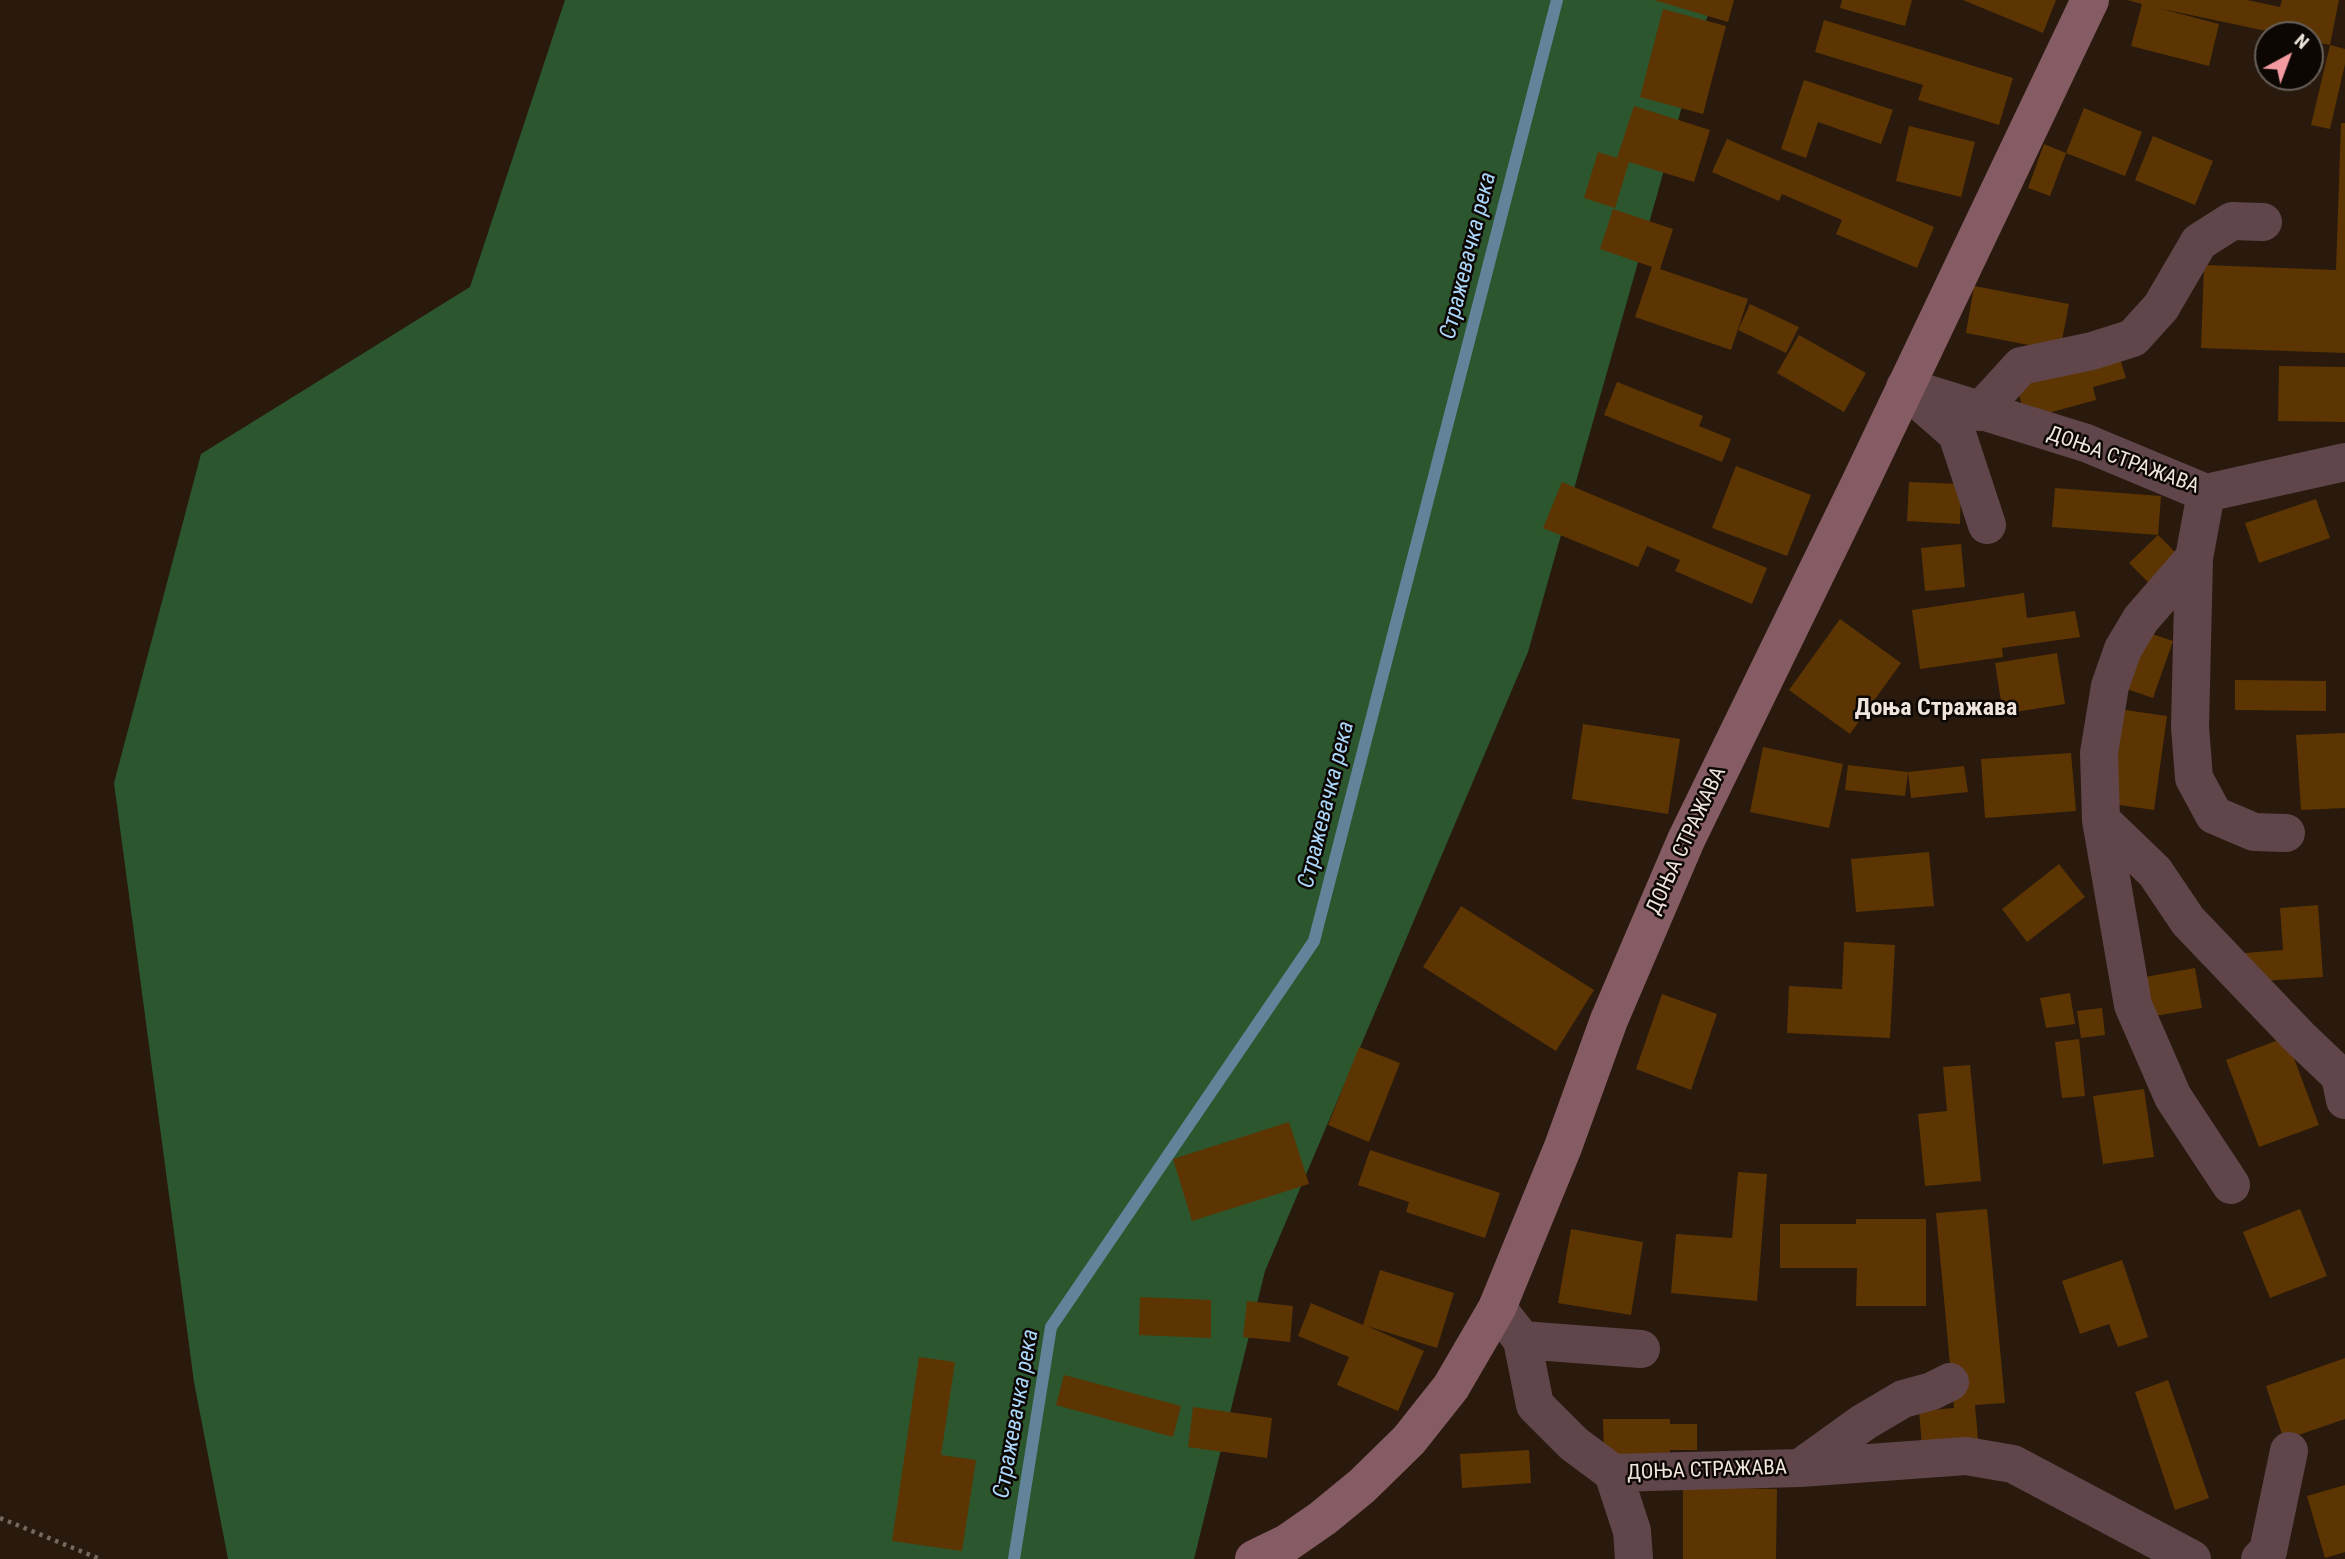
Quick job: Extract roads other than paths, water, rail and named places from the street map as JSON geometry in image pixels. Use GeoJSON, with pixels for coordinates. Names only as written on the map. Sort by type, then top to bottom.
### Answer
{"type":"FeatureCollection","features":[{"type":"Feature","properties":{"kind":"main road","name":"ДОЊА СТРАЖАВА"},"geometry":{"type":"LineString","coordinates":[[1254,1559],[1287,1543],[1323,1518],[1362,1486],[1409,1440],[1451,1387],[1497,1308],[1563,1147],[1609,1020],[1680,852],[2090,0]]}},
{"type":"Feature","properties":{"kind":"street"},"geometry":{"type":"LineString","coordinates":[[1979,412],[2021,366],[2092,351],[2133,338],[2161,307],[2199,242],[2232,221],[2263,222]]}},
{"type":"Feature","properties":{"kind":"street","name":"ДОЊА СТРАЖАВА"},"geometry":{"type":"LineString","coordinates":[[1905,387],[2086,443],[2206,493],[2345,462]]}},
{"type":"Feature","properties":{"kind":"street"},"geometry":{"type":"LineString","coordinates":[[1905,387],[1957,434],[1987,525]]}},
{"type":"Feature","properties":{"kind":"street"},"geometry":{"type":"LineString","coordinates":[[2206,493],[2194,558],[2190,727],[2194,778],[2214,815],[2254,832],[2286,833]]}},
{"type":"Feature","properties":{"kind":"street"},"geometry":{"type":"LineString","coordinates":[[2194,558],[2141,618],[2123,649],[2110,686],[2099,753],[2101,820],[2133,1005],[2174,1097],[2231,1185]]}},
{"type":"Feature","properties":{"kind":"street"},"geometry":{"type":"LineString","coordinates":[[2101,820],[2155,872],[2188,921],[2340,1076],[2345,1100]]}},
{"type":"Feature","properties":{"kind":"street","name":"ДОЊА СТРАЖАВА"},"geometry":{"type":"LineString","coordinates":[[1497,1308],[1521,1340],[1535,1405],[1574,1444],[1614,1473],[1800,1468],[1966,1456],[2013,1464],[2192,1559]]}},
{"type":"Feature","properties":{"kind":"street"},"geometry":{"type":"LineString","coordinates":[[1521,1340],[1641,1349]]}},
{"type":"Feature","properties":{"kind":"street","name":"ДОЊА СТРАЖАВА"},"geometry":{"type":"LineString","coordinates":[[1800,1468],[1864,1422],[1903,1399],[1932,1391],[1950,1382]]}},
{"type":"Feature","properties":{"kind":"street"},"geometry":{"type":"LineString","coordinates":[[2260,1559],[2268,1551],[2289,1451]]}},
{"type":"Feature","properties":{"kind":"street"},"geometry":{"type":"LineString","coordinates":[[1614,1473],[1632,1531],[1634,1559]]}},
{"type":"Feature","properties":{"kind":"waterway","name":"Стражевачка река"},"geometry":{"type":"LineString","coordinates":[[1014,1559],[1051,1327],[1314,941],[1557,0]]}},
{"type":"Feature","properties":{"kind":"district","name":"Доња Стражава"},"geometry":{"type":"Point","coordinates":[1936,709]}}]}
